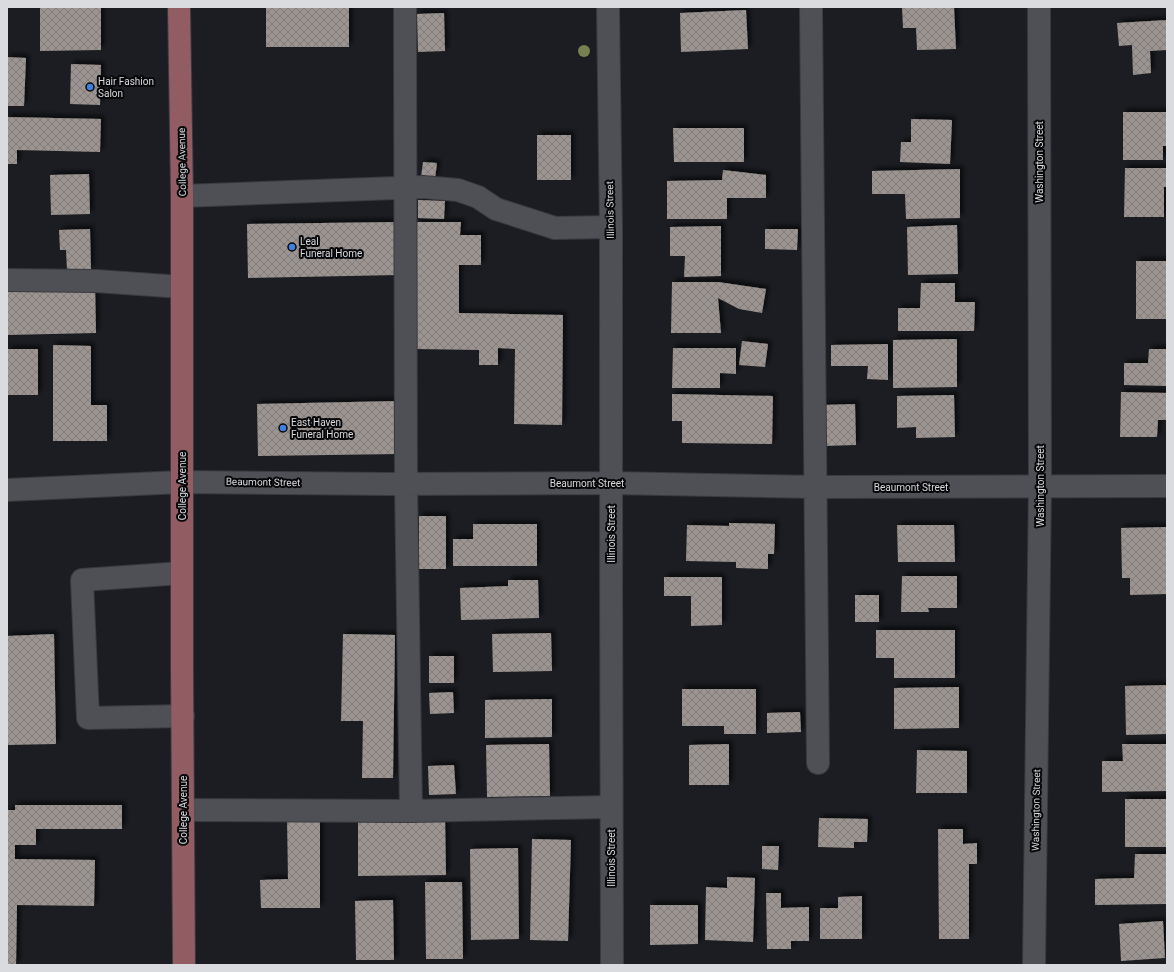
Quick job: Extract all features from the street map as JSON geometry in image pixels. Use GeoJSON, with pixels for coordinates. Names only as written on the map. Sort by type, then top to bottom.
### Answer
{"type":"FeatureCollection","features":[{"type":"Feature","properties":{"kind":"main road","name":"College Avenue"},"geometry":{"type":"LineString","coordinates":[[179,7],[182,196],[182,716],[184,965]]}},
{"type":"Feature","properties":{"kind":"street"},"geometry":{"type":"LineString","coordinates":[[405,7],[406,484],[411,811]]}},
{"type":"Feature","properties":{"kind":"street","name":"Illinois Street"},"geometry":{"type":"LineString","coordinates":[[608,7],[611,228],[610,807],[612,965]]}},
{"type":"Feature","properties":{"kind":"street"},"geometry":{"type":"LineString","coordinates":[[811,7],[818,763]]}},
{"type":"Feature","properties":{"kind":"street","name":"Washington Street"},"geometry":{"type":"LineString","coordinates":[[1034,965],[1040,486],[1039,7]]}},
{"type":"Feature","properties":{"kind":"street"},"geometry":{"type":"LineString","coordinates":[[182,196],[424,187],[458,190],[478,197],[496,209],[555,228],[611,228]]}},
{"type":"Feature","properties":{"kind":"street"},"geometry":{"type":"LineString","coordinates":[[7,280],[96,281],[182,287]]}},
{"type":"Feature","properties":{"kind":"street","name":"Beaumont Street"},"geometry":{"type":"LineString","coordinates":[[7,490],[182,482],[406,484],[611,483],[816,487],[1167,486]]}},
{"type":"Feature","properties":{"kind":"street"},"geometry":{"type":"LineString","coordinates":[[182,573],[82,580],[88,718],[182,716]]}},
{"type":"Feature","properties":{"kind":"street"},"geometry":{"type":"LineString","coordinates":[[183,810],[411,811],[610,807]]}},
{"type":"Feature","properties":{"kind":"building"},"geometry":{"type":"Polygon","coordinates":[[[40,7],[101,7],[101,50],[40,51],[40,7]]]}},
{"type":"Feature","properties":{"kind":"building"},"geometry":{"type":"Polygon","coordinates":[[[266,7],[349,7],[349,47],[266,47],[266,7]]]}},
{"type":"Feature","properties":{"kind":"building"},"geometry":{"type":"Polygon","coordinates":[[[902,7],[954,7],[956,49],[917,50],[916,28],[903,28],[902,7]]]}},
{"type":"Feature","properties":{"kind":"building"},"geometry":{"type":"Polygon","coordinates":[[[746,10],[748,49],[681,52],[680,13],[746,10]]]}},
{"type":"Feature","properties":{"kind":"building"},"geometry":{"type":"Polygon","coordinates":[[[444,13],[445,51],[418,52],[417,14],[444,13]]]}},
{"type":"Feature","properties":{"kind":"building"},"geometry":{"type":"Polygon","coordinates":[[[1167,20],[1167,50],[1150,51],[1151,73],[1133,75],[1132,45],[1119,46],[1117,23],[1167,20]]]}},
{"type":"Feature","properties":{"kind":"building"},"geometry":{"type":"Polygon","coordinates":[[[7,57],[26,58],[24,106],[7,106],[7,57]]]}},
{"type":"Feature","properties":{"kind":"building"},"geometry":{"type":"Polygon","coordinates":[[[71,64],[101,65],[100,105],[70,104],[71,64]]]}},
{"type":"Feature","properties":{"kind":"building"},"geometry":{"type":"Polygon","coordinates":[[[1123,112],[1167,112],[1167,146],[1163,146],[1163,160],[1123,160],[1123,112]]]}},
{"type":"Feature","properties":{"kind":"building"},"geometry":{"type":"Polygon","coordinates":[[[7,117],[101,119],[100,152],[17,150],[17,164],[7,164],[7,117]]]}},
{"type":"Feature","properties":{"kind":"building"},"geometry":{"type":"Polygon","coordinates":[[[911,119],[952,120],[950,164],[900,162],[901,142],[911,142],[911,119]]]}},
{"type":"Feature","properties":{"kind":"building"},"geometry":{"type":"Polygon","coordinates":[[[673,128],[744,128],[744,162],[674,162],[673,128]]]}},
{"type":"Feature","properties":{"kind":"building"},"geometry":{"type":"Polygon","coordinates":[[[537,135],[571,135],[571,180],[537,180],[537,135]]]}},
{"type":"Feature","properties":{"kind":"building"},"geometry":{"type":"Polygon","coordinates":[[[423,162],[437,163],[435,179],[421,177],[423,162]]]}},
{"type":"Feature","properties":{"kind":"building"},"geometry":{"type":"Polygon","coordinates":[[[1125,168],[1167,168],[1167,187],[1164,187],[1164,217],[1124,217],[1125,168]]]}},
{"type":"Feature","properties":{"kind":"building"},"geometry":{"type":"Polygon","coordinates":[[[960,169],[960,218],[906,219],[905,194],[872,194],[872,171],[960,169]]]}},
{"type":"Feature","properties":{"kind":"building"},"geometry":{"type":"Polygon","coordinates":[[[723,170],[766,175],[766,198],[727,198],[727,219],[667,219],[667,181],[722,180],[723,170]]]}},
{"type":"Feature","properties":{"kind":"building"},"geometry":{"type":"Polygon","coordinates":[[[89,174],[90,214],[51,215],[50,175],[89,174]]]}},
{"type":"Feature","properties":{"kind":"building"},"geometry":{"type":"Polygon","coordinates":[[[418,200],[445,201],[444,219],[418,218],[418,200]]]}},
{"type":"Feature","properties":{"kind":"building"},"geometry":{"type":"Polygon","coordinates":[[[397,222],[398,275],[248,278],[247,224],[397,222]]]}},
{"type":"Feature","properties":{"kind":"building"},"geometry":{"type":"Polygon","coordinates":[[[417,222],[461,222],[460,235],[481,235],[481,265],[459,265],[459,313],[563,315],[562,425],[514,424],[515,349],[498,348],[498,365],[479,365],[479,350],[415,349],[417,222]]]}},
{"type":"Feature","properties":{"kind":"building"},"geometry":{"type":"Polygon","coordinates":[[[957,225],[958,274],[908,275],[907,227],[957,225]]]}},
{"type":"Feature","properties":{"kind":"building"},"geometry":{"type":"Polygon","coordinates":[[[721,226],[721,276],[684,277],[685,256],[670,256],[670,227],[721,226]]]}},
{"type":"Feature","properties":{"kind":"building"},"geometry":{"type":"Polygon","coordinates":[[[90,229],[91,269],[67,270],[66,250],[60,250],[59,230],[90,229]]]}},
{"type":"Feature","properties":{"kind":"building"},"geometry":{"type":"Polygon","coordinates":[[[765,229],[798,229],[797,250],[765,249],[765,229]]]}},
{"type":"Feature","properties":{"kind":"building"},"geometry":{"type":"Polygon","coordinates":[[[1136,261],[1167,261],[1167,319],[1136,319],[1136,261]]]}},
{"type":"Feature","properties":{"kind":"building"},"geometry":{"type":"Polygon","coordinates":[[[672,282],[718,282],[766,289],[762,313],[739,309],[718,298],[721,333],[671,333],[672,282]]]}},
{"type":"Feature","properties":{"kind":"building"},"geometry":{"type":"Polygon","coordinates":[[[921,283],[955,283],[955,302],[975,302],[974,331],[898,331],[898,308],[920,308],[921,283]]]}},
{"type":"Feature","properties":{"kind":"building"},"geometry":{"type":"Polygon","coordinates":[[[95,285],[96,333],[7,335],[7,287],[95,285]]]}},
{"type":"Feature","properties":{"kind":"building"},"geometry":{"type":"Polygon","coordinates":[[[957,339],[957,387],[893,388],[893,340],[957,339]]]}},
{"type":"Feature","properties":{"kind":"building"},"geometry":{"type":"Polygon","coordinates":[[[742,341],[768,344],[765,367],[739,365],[742,341]]]}},
{"type":"Feature","properties":{"kind":"building"},"geometry":{"type":"Polygon","coordinates":[[[888,344],[888,380],[867,379],[868,366],[831,366],[831,345],[888,344]]]}},
{"type":"Feature","properties":{"kind":"building"},"geometry":{"type":"Polygon","coordinates":[[[53,345],[91,346],[91,405],[107,405],[107,441],[53,441],[53,345]]]}},
{"type":"Feature","properties":{"kind":"building"},"geometry":{"type":"Polygon","coordinates":[[[673,348],[736,348],[736,374],[720,373],[720,388],[672,388],[673,348]]]}},
{"type":"Feature","properties":{"kind":"building"},"geometry":{"type":"Polygon","coordinates":[[[7,349],[38,349],[38,395],[7,395],[7,349]]]}},
{"type":"Feature","properties":{"kind":"building"},"geometry":{"type":"Polygon","coordinates":[[[1149,349],[1167,349],[1167,386],[1124,385],[1124,363],[1148,363],[1149,349]]]}},
{"type":"Feature","properties":{"kind":"building"},"geometry":{"type":"Polygon","coordinates":[[[1121,392],[1167,393],[1167,420],[1158,420],[1157,437],[1120,437],[1121,392]]]}},
{"type":"Feature","properties":{"kind":"building"},"geometry":{"type":"Polygon","coordinates":[[[672,394],[773,396],[772,444],[682,443],[682,421],[672,421],[672,394]]]}},
{"type":"Feature","properties":{"kind":"building"},"geometry":{"type":"Polygon","coordinates":[[[954,395],[955,437],[916,438],[916,427],[897,428],[897,396],[954,395]]]}},
{"type":"Feature","properties":{"kind":"building"},"geometry":{"type":"Polygon","coordinates":[[[398,401],[399,454],[258,456],[257,404],[398,401]]]}},
{"type":"Feature","properties":{"kind":"building"},"geometry":{"type":"Polygon","coordinates":[[[855,404],[856,445],[824,446],[823,405],[855,404]]]}},
{"type":"Feature","properties":{"kind":"building"},"geometry":{"type":"Polygon","coordinates":[[[419,516],[446,516],[446,569],[419,569],[419,516]]]}},
{"type":"Feature","properties":{"kind":"building"},"geometry":{"type":"Polygon","coordinates":[[[729,523],[775,524],[774,554],[768,554],[768,569],[736,568],[736,562],[686,561],[687,525],[729,526],[729,523]]]}},
{"type":"Feature","properties":{"kind":"building"},"geometry":{"type":"Polygon","coordinates":[[[473,524],[537,524],[537,566],[453,566],[453,539],[473,539],[473,524]]]}},
{"type":"Feature","properties":{"kind":"building"},"geometry":{"type":"Polygon","coordinates":[[[897,525],[954,525],[955,562],[898,562],[897,525]]]}},
{"type":"Feature","properties":{"kind":"building"},"geometry":{"type":"Polygon","coordinates":[[[1167,527],[1167,594],[1130,595],[1130,578],[1122,578],[1121,528],[1167,527]]]}},
{"type":"Feature","properties":{"kind":"building"},"geometry":{"type":"Polygon","coordinates":[[[902,576],[957,576],[957,608],[928,608],[929,612],[901,612],[902,576]]]}},
{"type":"Feature","properties":{"kind":"building"},"geometry":{"type":"Polygon","coordinates":[[[664,577],[722,577],[722,625],[691,626],[691,596],[664,596],[664,577]]]}},
{"type":"Feature","properties":{"kind":"building"},"geometry":{"type":"Polygon","coordinates":[[[508,580],[538,580],[539,618],[461,620],[460,588],[508,586],[508,580]]]}},
{"type":"Feature","properties":{"kind":"building"},"geometry":{"type":"Polygon","coordinates":[[[855,595],[879,595],[879,622],[855,622],[855,595]]]}},
{"type":"Feature","properties":{"kind":"building"},"geometry":{"type":"Polygon","coordinates":[[[876,630],[955,630],[955,678],[894,678],[894,658],[876,658],[876,630]]]}},
{"type":"Feature","properties":{"kind":"building"},"geometry":{"type":"Polygon","coordinates":[[[551,633],[552,671],[493,672],[492,634],[551,633]]]}},
{"type":"Feature","properties":{"kind":"building"},"geometry":{"type":"Polygon","coordinates":[[[54,634],[56,744],[7,745],[7,636],[54,634]]]}},
{"type":"Feature","properties":{"kind":"building"},"geometry":{"type":"Polygon","coordinates":[[[343,634],[395,635],[393,778],[362,778],[363,721],[341,721],[343,634]]]}},
{"type":"Feature","properties":{"kind":"building"},"geometry":{"type":"Polygon","coordinates":[[[429,656],[454,656],[454,683],[429,683],[429,656]]]}},
{"type":"Feature","properties":{"kind":"building"},"geometry":{"type":"Polygon","coordinates":[[[1167,685],[1167,734],[1126,735],[1125,686],[1167,685]]]}},
{"type":"Feature","properties":{"kind":"building"},"geometry":{"type":"Polygon","coordinates":[[[959,687],[959,728],[894,729],[894,688],[959,687]]]}},
{"type":"Feature","properties":{"kind":"building"},"geometry":{"type":"Polygon","coordinates":[[[682,689],[756,689],[756,734],[724,734],[724,726],[682,726],[682,689]]]}},
{"type":"Feature","properties":{"kind":"building"},"geometry":{"type":"Polygon","coordinates":[[[453,692],[454,713],[430,714],[429,693],[453,692]]]}},
{"type":"Feature","properties":{"kind":"building"},"geometry":{"type":"Polygon","coordinates":[[[552,699],[552,737],[485,738],[485,700],[552,699]]]}},
{"type":"Feature","properties":{"kind":"building"},"geometry":{"type":"Polygon","coordinates":[[[800,712],[801,732],[767,733],[767,713],[800,712]]]}},
{"type":"Feature","properties":{"kind":"building"},"geometry":{"type":"Polygon","coordinates":[[[549,744],[550,796],[487,797],[486,745],[549,744]]]}},
{"type":"Feature","properties":{"kind":"building"},"geometry":{"type":"Polygon","coordinates":[[[729,744],[729,785],[689,785],[689,745],[729,744]]]}},
{"type":"Feature","properties":{"kind":"building"},"geometry":{"type":"Polygon","coordinates":[[[1122,744],[1167,744],[1167,791],[1102,792],[1102,761],[1123,761],[1122,744]]]}},
{"type":"Feature","properties":{"kind":"building"},"geometry":{"type":"Polygon","coordinates":[[[917,750],[967,751],[967,793],[916,793],[917,750]]]}},
{"type":"Feature","properties":{"kind":"building"},"geometry":{"type":"Polygon","coordinates":[[[454,765],[456,794],[429,795],[428,766],[454,765]]]}},
{"type":"Feature","properties":{"kind":"building"},"geometry":{"type":"Polygon","coordinates":[[[1125,799],[1167,799],[1167,847],[1125,847],[1125,799]]]}},
{"type":"Feature","properties":{"kind":"building"},"geometry":{"type":"Polygon","coordinates":[[[15,805],[122,805],[122,829],[36,829],[36,845],[15,845],[15,859],[95,860],[94,906],[17,905],[16,965],[7,965],[7,810],[15,810],[15,805]]]}},
{"type":"Feature","properties":{"kind":"building"},"geometry":{"type":"Polygon","coordinates":[[[445,817],[446,875],[358,876],[358,818],[445,817]]]}},
{"type":"Feature","properties":{"kind":"building"},"geometry":{"type":"Polygon","coordinates":[[[287,818],[320,818],[320,908],[261,908],[260,880],[288,879],[287,818]]]}},
{"type":"Feature","properties":{"kind":"building"},"geometry":{"type":"Polygon","coordinates":[[[819,818],[868,819],[867,842],[854,842],[854,848],[818,847],[819,818]]]}},
{"type":"Feature","properties":{"kind":"building"},"geometry":{"type":"Polygon","coordinates":[[[938,829],[963,829],[963,844],[977,843],[977,864],[969,864],[969,939],[939,939],[938,829]]]}},
{"type":"Feature","properties":{"kind":"building"},"geometry":{"type":"Polygon","coordinates":[[[532,839],[571,840],[568,941],[530,940],[532,839]]]}},
{"type":"Feature","properties":{"kind":"building"},"geometry":{"type":"Polygon","coordinates":[[[762,846],[779,846],[778,870],[762,869],[762,846]]]}},
{"type":"Feature","properties":{"kind":"building"},"geometry":{"type":"Polygon","coordinates":[[[518,848],[519,939],[471,940],[470,849],[518,848]]]}},
{"type":"Feature","properties":{"kind":"building"},"geometry":{"type":"Polygon","coordinates":[[[1135,854],[1167,854],[1167,904],[1095,905],[1095,879],[1134,878],[1135,854]]]}},
{"type":"Feature","properties":{"kind":"building"},"geometry":{"type":"Polygon","coordinates":[[[727,877],[755,878],[753,942],[705,940],[706,887],[727,888],[727,877]]]}},
{"type":"Feature","properties":{"kind":"building"},"geometry":{"type":"Polygon","coordinates":[[[425,882],[462,882],[463,959],[426,959],[425,882]]]}},
{"type":"Feature","properties":{"kind":"building"},"geometry":{"type":"Polygon","coordinates":[[[766,893],[781,893],[781,908],[809,907],[809,941],[791,941],[791,949],[767,949],[766,893]]]}},
{"type":"Feature","properties":{"kind":"building"},"geometry":{"type":"Polygon","coordinates":[[[862,896],[862,939],[820,939],[820,908],[838,908],[838,897],[862,896]]]}},
{"type":"Feature","properties":{"kind":"building"},"geometry":{"type":"Polygon","coordinates":[[[393,900],[394,960],[356,960],[355,901],[393,900]]]}},
{"type":"Feature","properties":{"kind":"building"},"geometry":{"type":"Polygon","coordinates":[[[650,905],[698,905],[698,944],[650,945],[650,905]]]}},
{"type":"Feature","properties":{"kind":"building"},"geometry":{"type":"Polygon","coordinates":[[[1163,921],[1165,958],[1121,961],[1119,924],[1163,921]]]}},
{"type":"Feature","properties":{"kind":"place","name":"Hair Fashion Salon"},"geometry":{"type":"Point","coordinates":[90,87]}},
{"type":"Feature","properties":{"kind":"place","name":"Leal Funeral Home"},"geometry":{"type":"Point","coordinates":[292,247]}},
{"type":"Feature","properties":{"kind":"place","name":"East Haven Funeral Home"},"geometry":{"type":"Point","coordinates":[283,428]}}]}
